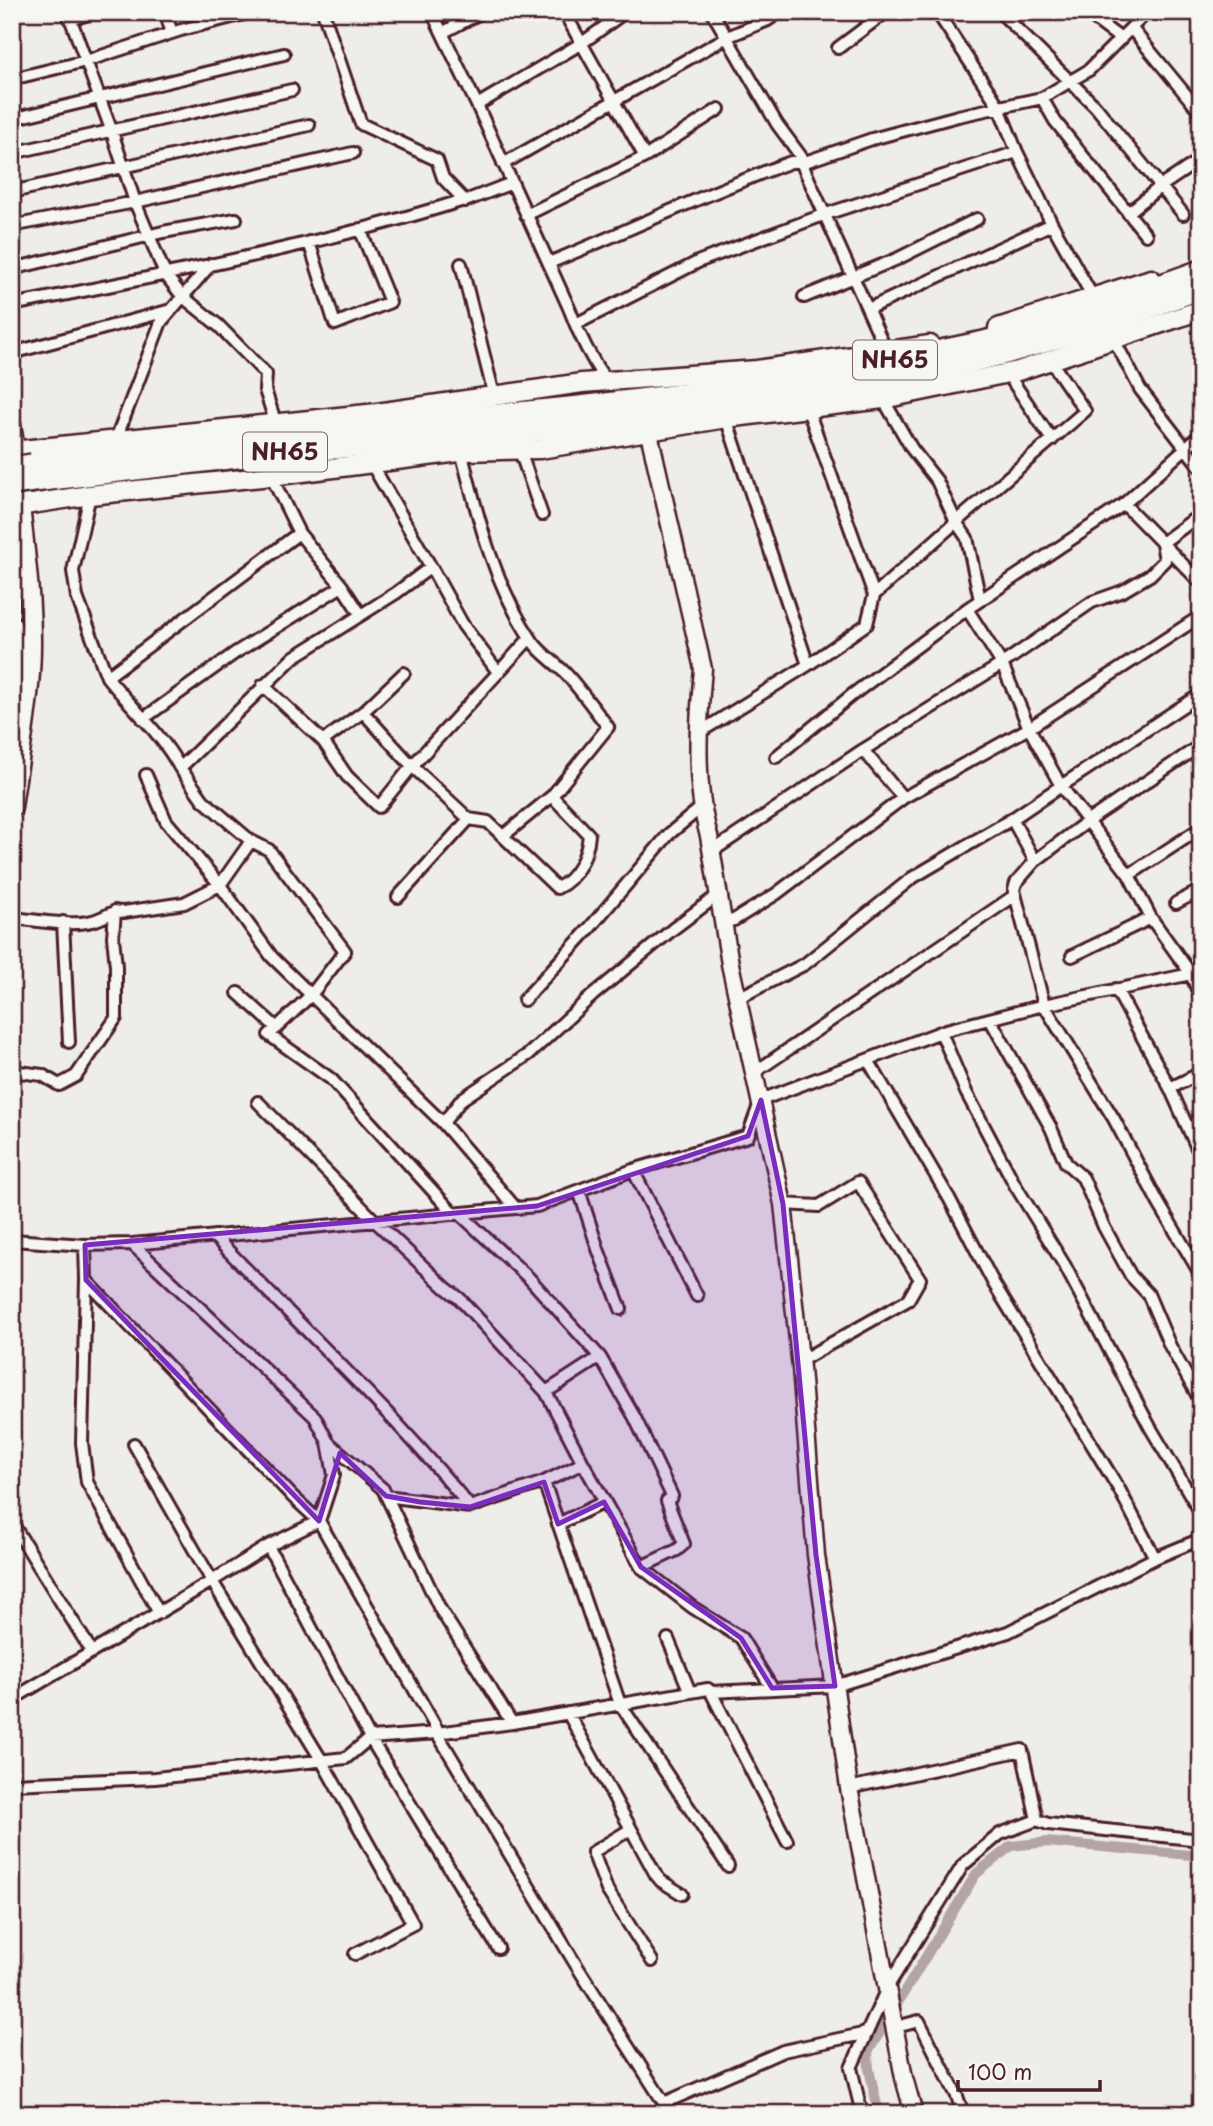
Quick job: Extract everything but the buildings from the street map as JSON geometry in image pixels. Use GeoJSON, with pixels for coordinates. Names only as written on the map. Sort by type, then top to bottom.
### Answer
{"type":"FeatureCollection","features":[{"type":"Feature","properties":{"kind":"highway","name":"NH65"},"geometry":{"type":"LineString","coordinates":[[581,425],[708,392],[855,369],[984,342],[1079,315],[1201,271]]}},
{"type":"Feature","properties":{"kind":"highway","name":"NH65"},"geometry":{"type":"LineString","coordinates":[[12,484],[21,463],[250,456],[537,430],[765,400],[918,374],[1009,352],[1101,325],[1201,288]]}},
{"type":"Feature","properties":{"kind":"highway"},"geometry":{"type":"LineString","coordinates":[[16,507],[21,463]]}},
{"type":"Feature","properties":{"kind":"main road"},"geometry":{"type":"LineString","coordinates":[[21,463],[116,439],[377,413],[582,383],[757,370],[936,344],[984,333],[1201,264]]}},
{"type":"Feature","properties":{"kind":"main road"},"geometry":{"type":"LineString","coordinates":[[12,807],[15,759],[26,723],[31,671],[31,618],[16,507],[90,495],[461,452],[520,451],[537,430],[581,425],[649,433],[726,418],[883,399],[1007,373],[1112,337],[1200,312]]}},
{"type":"Feature","properties":{"kind":"main road"},"geometry":{"type":"LineString","coordinates":[[12,677],[13,634]]}},
{"type":"Feature","properties":{"kind":"street"},"geometry":{"type":"LineString","coordinates":[[95,12],[69,16],[148,236],[165,274],[182,296],[219,327],[266,374],[265,390],[276,424]]}},
{"type":"Feature","properties":{"kind":"street"},"geometry":{"type":"LineString","coordinates":[[165,12],[172,33]]}},
{"type":"Feature","properties":{"kind":"street"},"geometry":{"type":"LineString","coordinates":[[12,79],[86,61],[172,33],[252,12]]}},
{"type":"Feature","properties":{"kind":"street"},"geometry":{"type":"LineString","coordinates":[[323,12],[361,124],[437,160],[443,178],[464,200]]}},
{"type":"Feature","properties":{"kind":"street"},"geometry":{"type":"LineString","coordinates":[[432,12],[477,105],[590,358],[607,382]]}},
{"type":"Feature","properties":{"kind":"street"},"geometry":{"type":"LineString","coordinates":[[442,33],[482,12]]}},
{"type":"Feature","properties":{"kind":"street"},"geometry":{"type":"LineString","coordinates":[[564,12],[645,157]]}},
{"type":"Feature","properties":{"kind":"street"},"geometry":{"type":"LineString","coordinates":[[477,105],[583,43],[625,12]]}},
{"type":"Feature","properties":{"kind":"street"},"geometry":{"type":"LineString","coordinates":[[712,12],[803,162],[886,350]]}},
{"type":"Feature","properties":{"kind":"street"},"geometry":{"type":"LineString","coordinates":[[503,164],[727,37],[768,20],[779,12]]}},
{"type":"Feature","properties":{"kind":"street"},"geometry":{"type":"LineString","coordinates":[[838,48],[887,12]]}},
{"type":"Feature","properties":{"kind":"street"},"geometry":{"type":"LineString","coordinates":[[937,12],[998,106],[1052,224],[1094,299]]}},
{"type":"Feature","properties":{"kind":"street"},"geometry":{"type":"LineString","coordinates":[[1000,12],[1096,107],[1183,214]]}},
{"type":"Feature","properties":{"kind":"street"},"geometry":{"type":"LineString","coordinates":[[1086,12],[1121,40]]}},
{"type":"Feature","properties":{"kind":"street"},"geometry":{"type":"LineString","coordinates":[[549,263],[628,231],[706,194],[790,162],[803,162],[872,139],[998,106],[1042,98],[1089,70],[1147,12]]}},
{"type":"Feature","properties":{"kind":"street"},"geometry":{"type":"LineString","coordinates":[[1132,29],[1201,113]]}},
{"type":"Feature","properties":{"kind":"street"},"geometry":{"type":"LineString","coordinates":[[12,119],[284,54]]}},
{"type":"Feature","properties":{"kind":"street"},"geometry":{"type":"LineString","coordinates":[[12,153],[292,90]]}},
{"type":"Feature","properties":{"kind":"street"},"geometry":{"type":"LineString","coordinates":[[1042,98],[1055,121],[1146,235]]}},
{"type":"Feature","properties":{"kind":"street"},"geometry":{"type":"LineString","coordinates":[[526,215],[645,157],[719,108]]}},
{"type":"Feature","properties":{"kind":"street"},"geometry":{"type":"LineString","coordinates":[[12,192],[309,125]]}},
{"type":"Feature","properties":{"kind":"street"},"geometry":{"type":"LineString","coordinates":[[576,324],[700,261],[826,214],[1017,152]]}},
{"type":"Feature","properties":{"kind":"street"},"geometry":{"type":"LineString","coordinates":[[12,226],[135,202],[353,153]]}},
{"type":"Feature","properties":{"kind":"street"},"geometry":{"type":"LineString","coordinates":[[1128,213],[1201,159]]}},
{"type":"Feature","properties":{"kind":"street"},"geometry":{"type":"LineString","coordinates":[[12,305],[309,242],[434,209],[512,183]]}},
{"type":"Feature","properties":{"kind":"street"},"geometry":{"type":"LineString","coordinates":[[12,269],[148,236],[236,219]]}},
{"type":"Feature","properties":{"kind":"street"},"geometry":{"type":"LineString","coordinates":[[804,297],[854,277],[977,219]]}},
{"type":"Feature","properties":{"kind":"street"},"geometry":{"type":"LineString","coordinates":[[867,309],[1052,224]]}},
{"type":"Feature","properties":{"kind":"street"},"geometry":{"type":"LineString","coordinates":[[309,242],[335,324],[390,302],[360,229]]}},
{"type":"Feature","properties":{"kind":"street"},"geometry":{"type":"LineString","coordinates":[[116,439],[160,322],[211,264]]}},
{"type":"Feature","properties":{"kind":"street"},"geometry":{"type":"LineString","coordinates":[[461,264],[494,395]]}},
{"type":"Feature","properties":{"kind":"street"},"geometry":{"type":"LineString","coordinates":[[12,353],[171,310]]}},
{"type":"Feature","properties":{"kind":"street"},"geometry":{"type":"LineString","coordinates":[[1112,337],[1140,389],[1201,468]]}},
{"type":"Feature","properties":{"kind":"street"},"geometry":{"type":"LineString","coordinates":[[874,594],[1085,411],[1050,360]]}},
{"type":"Feature","properties":{"kind":"street"},"geometry":{"type":"LineString","coordinates":[[1007,373],[1052,440]]}},
{"type":"Feature","properties":{"kind":"street"},"geometry":{"type":"LineString","coordinates":[[883,399],[912,449],[937,481],[956,522],[967,538],[980,600]]}},
{"type":"Feature","properties":{"kind":"street"},"geometry":{"type":"LineString","coordinates":[[700,732],[808,666],[867,624],[874,594],[808,410]]}},
{"type":"Feature","properties":{"kind":"street"},"geometry":{"type":"LineString","coordinates":[[726,418],[808,666]]}},
{"type":"Feature","properties":{"kind":"street"},"geometry":{"type":"LineString","coordinates":[[12,425],[21,463]]}},
{"type":"Feature","properties":{"kind":"street"},"geometry":{"type":"LineString","coordinates":[[649,433],[703,669],[700,732],[703,806],[738,999],[783,1204],[800,1361],[816,1555],[849,1788],[904,2078],[914,2114]]}},
{"type":"Feature","properties":{"kind":"street"},"geometry":{"type":"LineString","coordinates":[[776,757],[852,695],[967,609],[1124,503],[1201,434]]}},
{"type":"Feature","properties":{"kind":"street"},"geometry":{"type":"LineString","coordinates":[[520,451],[542,515]]}},
{"type":"Feature","properties":{"kind":"street"},"geometry":{"type":"LineString","coordinates":[[461,452],[479,522],[499,579],[530,638],[567,674],[608,727],[552,796],[503,836]]}},
{"type":"Feature","properties":{"kind":"street"},"geometry":{"type":"LineString","coordinates":[[371,463],[463,625],[498,672]]}},
{"type":"Feature","properties":{"kind":"street"},"geometry":{"type":"LineString","coordinates":[[271,476],[299,533],[342,586],[361,615]]}},
{"type":"Feature","properties":{"kind":"street"},"geometry":{"type":"LineString","coordinates":[[90,495],[73,571],[77,597],[107,677],[131,708],[168,746],[203,800],[251,841],[269,850],[345,951],[311,995],[269,1035],[331,1079],[456,1213],[530,1278],[600,1357],[635,1418],[672,1496],[667,1501],[684,1544],[640,1567]]}},
{"type":"Feature","properties":{"kind":"street"},"geometry":{"type":"LineString","coordinates":[[1124,503],[1201,583]]}},
{"type":"Feature","properties":{"kind":"street"},"geometry":{"type":"LineString","coordinates":[[1162,543],[1201,514]]}},
{"type":"Feature","properties":{"kind":"street"},"geometry":{"type":"LineString","coordinates":[[107,677],[299,533]]}},
{"type":"Feature","properties":{"kind":"street"},"geometry":{"type":"LineString","coordinates":[[712,852],[863,750],[1002,664],[1092,602],[1123,591],[1150,575],[1166,560],[1162,543]]}},
{"type":"Feature","properties":{"kind":"street"},"geometry":{"type":"LineString","coordinates":[[180,768],[262,685],[294,657],[431,567]]}},
{"type":"Feature","properties":{"kind":"street"},"geometry":{"type":"LineString","coordinates":[[143,719],[235,653],[342,586]]}},
{"type":"Feature","properties":{"kind":"street"},"geometry":{"type":"LineString","coordinates":[[967,609],[1002,664],[1030,728],[1061,786],[1129,875],[1151,918],[1196,972],[1201,999]]}},
{"type":"Feature","properties":{"kind":"street"},"geometry":{"type":"LineString","coordinates":[[723,922],[734,919],[776,894],[903,798],[1030,728],[1201,615]]}},
{"type":"Feature","properties":{"kind":"street"},"geometry":{"type":"LineString","coordinates":[[262,685],[323,741],[347,776],[379,807],[412,766],[530,638]]}},
{"type":"Feature","properties":{"kind":"street"},"geometry":{"type":"LineString","coordinates":[[323,741],[363,712],[404,673]]}},
{"type":"Feature","properties":{"kind":"street"},"geometry":{"type":"LineString","coordinates":[[738,999],[804,964],[862,921],[912,878],[1012,819],[1201,694]]}},
{"type":"Feature","properties":{"kind":"street"},"geometry":{"type":"LineString","coordinates":[[363,712],[412,766],[468,819],[488,822],[557,888],[569,883],[586,854],[589,835],[552,796]]}},
{"type":"Feature","properties":{"kind":"street"},"geometry":{"type":"LineString","coordinates":[[1201,745],[1088,821],[1035,861],[1016,883],[1014,896],[1044,1005],[1114,1119],[1201,1275]]}},
{"type":"Feature","properties":{"kind":"street"},"geometry":{"type":"LineString","coordinates":[[863,750],[903,798]]}},
{"type":"Feature","properties":{"kind":"street"},"geometry":{"type":"LineString","coordinates":[[146,775],[166,821],[220,885],[272,957],[443,1123],[514,1206]]}},
{"type":"Feature","properties":{"kind":"street"},"geometry":{"type":"LineString","coordinates":[[524,1000],[588,930],[669,834],[703,806]]}},
{"type":"Feature","properties":{"kind":"street"},"geometry":{"type":"LineString","coordinates":[[398,897],[468,819]]}},
{"type":"Feature","properties":{"kind":"street"},"geometry":{"type":"LineString","coordinates":[[1012,819],[1035,861]]}},
{"type":"Feature","properties":{"kind":"street"},"geometry":{"type":"LineString","coordinates":[[1129,875],[1201,828]]}},
{"type":"Feature","properties":{"kind":"street"},"geometry":{"type":"LineString","coordinates":[[12,918],[91,921],[115,911],[184,903],[220,885],[251,841]]}},
{"type":"Feature","properties":{"kind":"street"},"geometry":{"type":"LineString","coordinates":[[1176,903],[1201,890]]}},
{"type":"Feature","properties":{"kind":"street"},"geometry":{"type":"LineString","coordinates":[[443,1123],[462,1099],[529,1054],[593,995],[719,895]]}},
{"type":"Feature","properties":{"kind":"street"},"geometry":{"type":"LineString","coordinates":[[755,1072],[1014,896]]}},
{"type":"Feature","properties":{"kind":"street"},"geometry":{"type":"LineString","coordinates":[[12,1071],[42,1075],[59,1084],[76,1076],[116,1018],[113,937],[115,911]]}},
{"type":"Feature","properties":{"kind":"street"},"geometry":{"type":"LineString","coordinates":[[1072,956],[1151,918]]}},
{"type":"Feature","properties":{"kind":"street"},"geometry":{"type":"LineString","coordinates":[[63,922],[69,1042]]}},
{"type":"Feature","properties":{"kind":"street"},"geometry":{"type":"LineString","coordinates":[[12,1240],[85,1245],[132,1244],[514,1206],[537,1206],[633,1170],[748,1136],[761,1100],[941,1032],[1044,1005],[1196,972]]}},
{"type":"Feature","properties":{"kind":"street"},"geometry":{"type":"LineString","coordinates":[[1116,989],[1170,1088],[1201,1157]]}},
{"type":"Feature","properties":{"kind":"street"},"geometry":{"type":"LineString","coordinates":[[238,993],[277,1028]]}},
{"type":"Feature","properties":{"kind":"street"},"geometry":{"type":"LineString","coordinates":[[990,1019],[1051,1128],[1066,1163],[1083,1178],[1104,1227],[1131,1276],[1147,1294],[1170,1346],[1201,1402]]}},
{"type":"Feature","properties":{"kind":"street"},"geometry":{"type":"LineString","coordinates":[[941,1032],[966,1092],[1015,1185],[1065,1266],[1150,1427],[1201,1513]]}},
{"type":"Feature","properties":{"kind":"street"},"geometry":{"type":"LineString","coordinates":[[868,1060],[949,1198],[994,1284],[1118,1489],[1155,1558]]}},
{"type":"Feature","properties":{"kind":"street"},"geometry":{"type":"LineString","coordinates":[[1170,1088],[1201,1073]]}},
{"type":"Feature","properties":{"kind":"street"},"geometry":{"type":"LineString","coordinates":[[258,1102],[375,1221],[460,1298],[546,1392],[640,1567],[692,1607],[741,1638],[772,1688]]}},
{"type":"Feature","properties":{"kind":"street"},"geometry":{"type":"LineString","coordinates":[[633,1170],[697,1296]]}},
{"type":"Feature","properties":{"kind":"street"},"geometry":{"type":"LineString","coordinates":[[783,1204],[819,1206],[858,1182],[920,1279],[908,1300],[800,1361]]}},
{"type":"Feature","properties":{"kind":"street"},"geometry":{"type":"LineString","coordinates":[[579,1190],[621,1309]]}},
{"type":"Feature","properties":{"kind":"street"},"geometry":{"type":"LineString","coordinates":[[214,1236],[370,1394],[435,1464],[470,1507]]}},
{"type":"Feature","properties":{"kind":"street"},"geometry":{"type":"LineString","coordinates":[[12,1694],[16,1697],[268,1546],[319,1521],[334,1475],[328,1442],[315,1417],[132,1244]]}},
{"type":"Feature","properties":{"kind":"street"},"geometry":{"type":"LineString","coordinates":[[85,1245],[82,1443],[87,1482],[159,1613]]}},
{"type":"Feature","properties":{"kind":"street"},"geometry":{"type":"LineString","coordinates":[[86,1280],[319,1521],[438,1733],[573,1960],[664,2103],[783,2051],[867,2033]]}},
{"type":"Feature","properties":{"kind":"street"},"geometry":{"type":"LineString","coordinates":[[546,1392],[600,1357]]}},
{"type":"Feature","properties":{"kind":"street"},"geometry":{"type":"LineString","coordinates":[[328,1442],[383,1489],[440,1609],[512,1723]]}},
{"type":"Feature","properties":{"kind":"street"},"geometry":{"type":"LineString","coordinates":[[134,1444],[212,1581],[322,1760],[413,1924],[355,1954]]}},
{"type":"Feature","properties":{"kind":"street"},"geometry":{"type":"LineString","coordinates":[[386,1496],[470,1507],[544,1482],[583,1463]]}},
{"type":"Feature","properties":{"kind":"street"},"geometry":{"type":"LineString","coordinates":[[334,1475],[355,1465]]}},
{"type":"Feature","properties":{"kind":"street"},"geometry":{"type":"LineString","coordinates":[[544,1482],[620,1704],[728,1866]]}},
{"type":"Feature","properties":{"kind":"street"},"geometry":{"type":"LineString","coordinates":[[558,1524],[604,1502]]}},
{"type":"Feature","properties":{"kind":"street"},"geometry":{"type":"LineString","coordinates":[[12,1522],[92,1652]]}},
{"type":"Feature","properties":{"kind":"street"},"geometry":{"type":"LineString","coordinates":[[711,1692],[835,1686],[1008,1632],[1155,1558],[1201,1539]]}},
{"type":"Feature","properties":{"kind":"street"},"geometry":{"type":"LineString","coordinates":[[268,1546],[370,1738],[498,1948]]}},
{"type":"Feature","properties":{"kind":"street"},"geometry":{"type":"LineString","coordinates":[[668,1639],[690,1692]]}},
{"type":"Feature","properties":{"kind":"street"},"geometry":{"type":"LineString","coordinates":[[12,1784],[155,1778],[346,1758],[370,1738],[438,1733],[512,1723],[708,1689],[787,1841]]}},
{"type":"Feature","properties":{"kind":"street"},"geometry":{"type":"LineString","coordinates":[[568,1713],[656,1875],[682,1894]]}},
{"type":"Feature","properties":{"kind":"street"},"geometry":{"type":"LineString","coordinates":[[849,1788],[1022,1750],[1037,1820]]}},
{"type":"Feature","properties":{"kind":"street"},"geometry":{"type":"LineString","coordinates":[[862,2114],[851,2068],[888,1986],[963,1866],[1000,1834],[1037,1820],[1048,1824],[1201,1840]]}},
{"type":"Feature","properties":{"kind":"street"},"geometry":{"type":"LineString","coordinates":[[631,1829],[593,1852],[607,1890],[652,1961]]}},
{"type":"Feature","properties":{"kind":"street"},"geometry":{"type":"LineString","coordinates":[[896,2027],[919,2021],[957,2096],[963,2114]]}},
{"type":"Feature","properties":{"kind":"highlighted area"},"geometry":{"type":"Polygon","coordinates":[[[761,1100],[783,1204],[816,1555],[835,1686],[772,1688],[741,1638],[641,1567],[604,1502],[558,1524],[544,1482],[470,1507],[420,1502],[386,1496],[340,1453],[319,1521],[86,1280],[85,1245],[537,1206],[748,1136],[761,1100]]]}},
{"type":"Feature","properties":{"kind":"waterway"},"geometry":{"type":"LineString","coordinates":[[879,2114],[868,2052],[976,1874],[1011,1846],[1047,1842],[1201,1856]]}}]}
